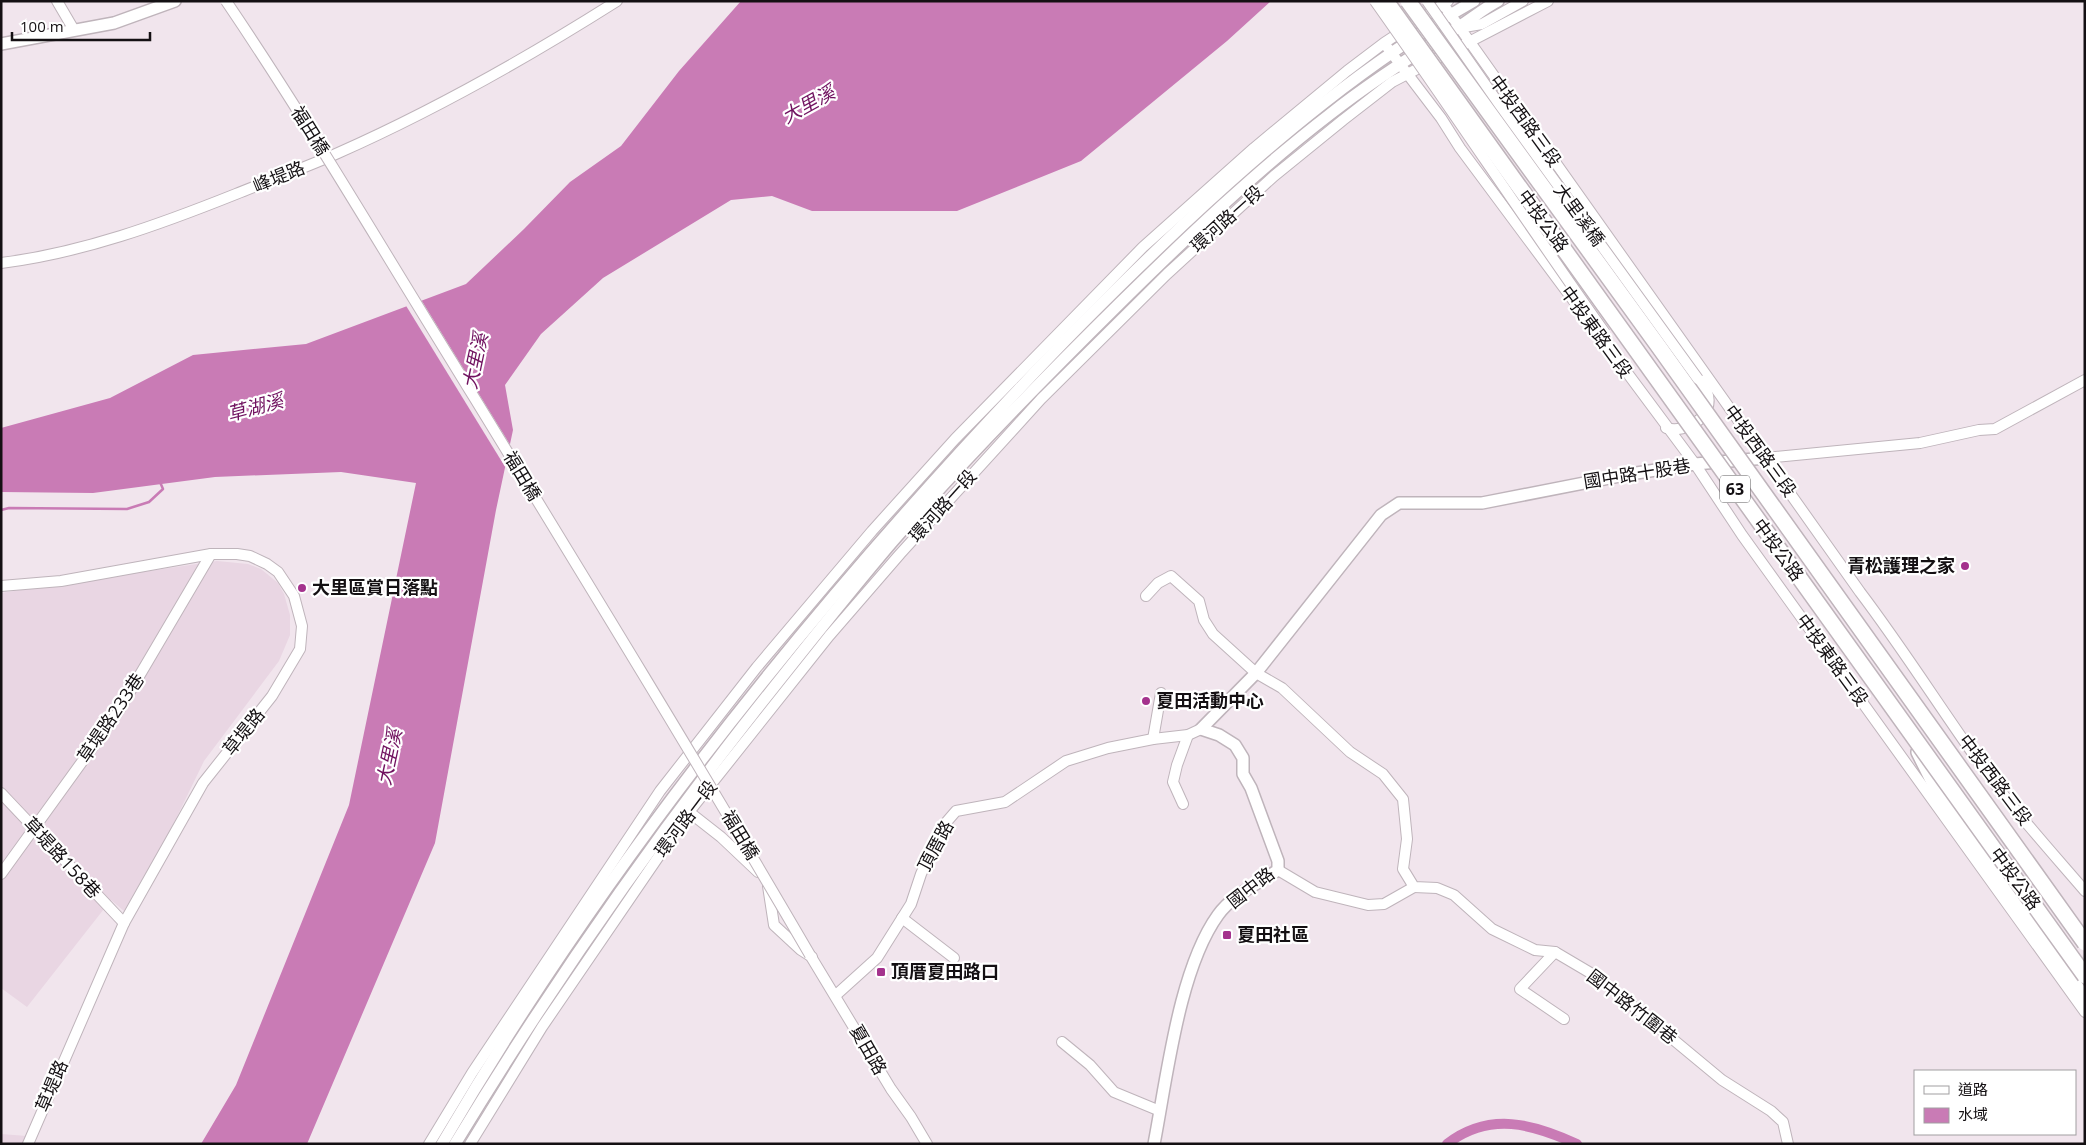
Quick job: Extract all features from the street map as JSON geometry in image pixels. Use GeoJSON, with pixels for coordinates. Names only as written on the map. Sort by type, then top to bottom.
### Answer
{"type":"FeatureCollection","features":[{"type":"Feature","properties":{"kind":"main road","name":"中投公路"},"geometry":{"type":"LineString","coordinates":[[1386,1],[2085,976]]}},
{"type":"Feature","properties":{"kind":"main road","name":"中投公路"},"geometry":{"type":"LineString","coordinates":[[1408,1],[1654,339],[2085,943]]}},
{"type":"Feature","properties":{"kind":"main road"},"geometry":{"type":"LineString","coordinates":[[1905,726],[1934,782],[2085,1001]]}},
{"type":"Feature","properties":{"kind":"street"},"geometry":{"type":"LineString","coordinates":[[57,1],[74,30]]}},
{"type":"Feature","properties":{"kind":"street"},"geometry":{"type":"LineString","coordinates":[[1,44],[114,23],[175,1]]}},
{"type":"Feature","properties":{"kind":"street","name":"福田橋"},"geometry":{"type":"LineString","coordinates":[[226,1],[276,76],[531,490],[738,831],[811,956]]}},
{"type":"Feature","properties":{"kind":"street","name":"峰堤路"},"geometry":{"type":"LineString","coordinates":[[1,263],[33,259],[69,251],[114,237],[198,209],[337,154],[502,71],[617,1]]}},
{"type":"Feature","properties":{"kind":"street"},"geometry":{"type":"LineString","coordinates":[[1375,1],[1446,102],[1519,212],[1605,333],[1628,376]]}},
{"type":"Feature","properties":{"kind":"street","name":"大里溪橋"},"geometry":{"type":"LineString","coordinates":[[1427,1],[1698,379]]}},
{"type":"Feature","properties":{"kind":"street","name":"環河路一段"},"geometry":{"type":"LineString","coordinates":[[429,1144],[472,1073],[660,791],[757,667],[872,531],[955,439],[1143,247],[1254,148],[1347,71],[1474,1]]}},
{"type":"Feature","properties":{"kind":"street","name":"環河路一段"},"geometry":{"type":"LineString","coordinates":[[454,1144],[528,1025],[605,912],[685,809],[810,640],[974,451],[1161,262],[1255,177],[1328,115],[1400,63],[1498,1]]}},
{"type":"Feature","properties":{"kind":"street","name":"環河路一段"},"geometry":{"type":"LineString","coordinates":[[1458,28],[1482,24],[1523,1]]}},
{"type":"Feature","properties":{"kind":"street","name":"環河路一段"},"geometry":{"type":"LineString","coordinates":[[470,1144],[542,1027],[685,809],[900,554],[1040,399],[1167,274],[1274,176],[1385,87],[1548,1]]}},
{"type":"Feature","properties":{"kind":"street","name":"環河路一段"},"geometry":{"type":"LineString","coordinates":[[442,1144],[505,1040],[551,969],[671,798],[731,720],[863,560],[963,448],[1133,272],[1269,147],[1388,47],[1446,3]]}},
{"type":"Feature","properties":{"kind":"street","name":"中投西路三段"},"geometry":{"type":"LineString","coordinates":[[1446,3],[1458,28],[1899,645],[1976,758],[2011,804],[2085,891]]}},
{"type":"Feature","properties":{"kind":"street","name":"中投東路三段"},"geometry":{"type":"LineString","coordinates":[[1388,47],[1666,428],[1695,464],[1742,535],[2085,1012]]}},
{"type":"Feature","properties":{"kind":"street"},"geometry":{"type":"LineString","coordinates":[[1698,379],[1728,407]]}},
{"type":"Feature","properties":{"kind":"street"},"geometry":{"type":"LineString","coordinates":[[1666,428],[1682,430],[1694,425],[1704,414],[1708,403],[1707,392],[1698,379]]}},
{"type":"Feature","properties":{"kind":"street","name":"國中路十股巷"},"geometry":{"type":"LineString","coordinates":[[1256,673],[1381,515],[1399,503],[1482,504],[1630,474],[1695,464],[1920,443],[1979,430],[1995,429],[2085,380]]}},
{"type":"Feature","properties":{"kind":"street","name":"草堤路"},"geometry":{"type":"LineString","coordinates":[[1,586],[60,581],[210,554],[237,554],[250,556],[278,572],[294,596],[302,626],[300,649],[272,696],[203,783],[124,923],[28,1144]]}},
{"type":"Feature","properties":{"kind":"street","name":"草堤路233巷"},"geometry":{"type":"LineString","coordinates":[[1,874],[118,712],[210,554]]}},
{"type":"Feature","properties":{"kind":"street"},"geometry":{"type":"LineString","coordinates":[[1146,596],[1158,583],[1171,576],[1199,601],[1204,620],[1213,634],[1256,673],[1282,688],[1350,752],[1383,774],[1403,799],[1407,839],[1403,869],[1414,887],[1384,904],[1368,906],[1315,892],[1278,870]]}},
{"type":"Feature","properties":{"kind":"street"},"geometry":{"type":"LineString","coordinates":[[1201,729],[1256,673]]}},
{"type":"Feature","properties":{"kind":"street"},"geometry":{"type":"LineString","coordinates":[[1153,739],[1161,692]]}},
{"type":"Feature","properties":{"kind":"street","name":"頂厝路"},"geometry":{"type":"LineString","coordinates":[[836,995],[877,958],[910,904],[921,874],[943,826],[956,811],[1004,802],[1066,761],[1108,748],[1153,739],[1188,736],[1201,729]]}},
{"type":"Feature","properties":{"kind":"street","name":"國中路"},"geometry":{"type":"LineString","coordinates":[[1154,1144],[1178,1018],[1190,975],[1202,945],[1218,914],[1236,898],[1278,870],[1278,861],[1251,788],[1243,774],[1243,758],[1235,744],[1219,735],[1201,729]]}},
{"type":"Feature","properties":{"kind":"street"},"geometry":{"type":"LineString","coordinates":[[1183,804],[1173,782],[1177,764],[1188,736]]}},
{"type":"Feature","properties":{"kind":"street"},"geometry":{"type":"LineString","coordinates":[[660,791],[721,837],[754,867],[769,888],[774,925],[801,950],[811,956]]}},
{"type":"Feature","properties":{"kind":"street","name":"草堤路158巷"},"geometry":{"type":"LineString","coordinates":[[1,793],[124,923]]}},
{"type":"Feature","properties":{"kind":"street","name":"國中路竹圍巷"},"geometry":{"type":"LineString","coordinates":[[1414,887],[1437,888],[1454,895],[1492,929],[1535,950],[1555,952],[1599,978],[1722,1080],[1771,1111],[1783,1122],[1788,1144]]}},
{"type":"Feature","properties":{"kind":"street"},"geometry":{"type":"LineString","coordinates":[[902,918],[954,958]]}},
{"type":"Feature","properties":{"kind":"street"},"geometry":{"type":"LineString","coordinates":[[1555,952],[1520,989],[1564,1019]]}},
{"type":"Feature","properties":{"kind":"street","name":"夏田路"},"geometry":{"type":"LineString","coordinates":[[811,956],[891,1090],[911,1117],[927,1144]]}},
{"type":"Feature","properties":{"kind":"street"},"geometry":{"type":"LineString","coordinates":[[1062,1042],[1090,1065],[1114,1092],[1160,1111]]}},
{"type":"Feature","properties":{"kind":"shaded area"},"geometry":{"type":"Polygon","coordinates":[[[217,561],[248,564],[261,569],[278,583],[284,594],[290,615],[290,635],[279,661],[204,761],[171,829],[124,911],[111,900],[27,1007],[1,988],[1,593],[217,561]]]}},
{"type":"Feature","properties":{"kind":"shaded area"},"geometry":{"type":"Polygon","coordinates":[[[1,1134],[27,1136],[24,1144],[1,1144],[1,1134]]]}},
{"type":"Feature","properties":{"kind":"water"},"geometry":{"type":"Polygon","coordinates":[[[741,1],[1271,1],[1227,41],[1081,161],[957,211],[812,211],[772,196],[731,200],[603,278],[541,334],[505,385],[513,430],[496,510],[435,843],[307,1144],[201,1144],[236,1085],[349,805],[416,483],[341,472],[215,477],[93,493],[1,492],[1,428],[110,398],[193,355],[306,344],[466,284],[570,182],[621,146],[679,71],[741,1]]]}},
{"type":"Feature","properties":{"kind":"pier"},"geometry":{"type":"Polygon","coordinates":[[[420,298],[512,448],[507,470],[405,304],[420,298]]]}},
{"type":"Feature","properties":{"kind":"waterway"},"geometry":{"type":"LineString","coordinates":[[1,510],[9,508],[127,509],[149,502],[163,489],[160,482]]}},
{"type":"Feature","properties":{"kind":"waterway"},"geometry":{"type":"LineString","coordinates":[[1447,1144],[1479,1127],[1495,1124],[1512,1124],[1528,1127],[1577,1144]]}},
{"type":"Feature","properties":{"kind":"place","name":"青松護理之家"},"geometry":{"type":"Point","coordinates":[1965,566]}},
{"type":"Feature","properties":{"kind":"place","name":"大里區賞日落點"},"geometry":{"type":"Point","coordinates":[302,588]}},
{"type":"Feature","properties":{"kind":"place","name":"夏田活動中心"},"geometry":{"type":"Point","coordinates":[1146,701]}},
{"type":"Feature","properties":{"kind":"place","name":"夏田社區"},"geometry":{"type":"Point","coordinates":[1227,935]}},
{"type":"Feature","properties":{"kind":"place","name":"頂厝夏田路口"},"geometry":{"type":"Point","coordinates":[881,972]}},
{"type":"Feature","properties":{"kind":"water label","name":"大里溪"},"geometry":{"type":"Point","coordinates":[808,104]}},
{"type":"Feature","properties":{"kind":"water label","name":"大里溪"},"geometry":{"type":"Point","coordinates":[475,361]}},
{"type":"Feature","properties":{"kind":"water label","name":"草湖溪"},"geometry":{"type":"Point","coordinates":[255,407]}},
{"type":"Feature","properties":{"kind":"water label","name":"大里溪"},"geometry":{"type":"Point","coordinates":[389,757]}}]}
